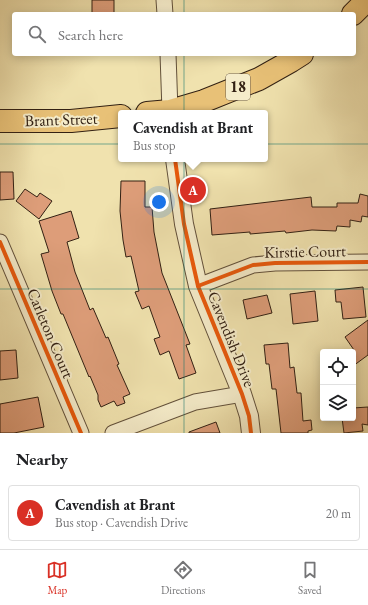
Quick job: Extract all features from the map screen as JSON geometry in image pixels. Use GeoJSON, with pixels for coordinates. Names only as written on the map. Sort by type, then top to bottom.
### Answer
{"type":"FeatureCollection","features":[{"type":"Feature","properties":{"kind":"main road"},"geometry":{"type":"LineString","coordinates":[[355,12],[367,0]]}},
{"type":"Feature","properties":{"kind":"main road","name":"18"},"geometry":{"type":"LineString","coordinates":[[176,110],[204,101],[259,79],[299,56]]}},
{"type":"Feature","properties":{"kind":"main road","name":"Brant Street"},"geometry":{"type":"LineString","coordinates":[[0,121],[70,121],[118,116]]}},
{"type":"Feature","properties":{"kind":"street"},"geometry":{"type":"LineString","coordinates":[[164,0],[165,12]]}},
{"type":"Feature","properties":{"kind":"street"},"geometry":{"type":"LineString","coordinates":[[168,56],[170,110]]}},
{"type":"Feature","properties":{"kind":"street","name":"Cavendish Drive"},"geometry":{"type":"LineString","coordinates":[[175,162],[184,224],[198,286],[242,394],[249,416],[251,433]]}},
{"type":"Feature","properties":{"kind":"street","name":"Carleton Court"},"geometry":{"type":"LineString","coordinates":[[0,242],[81,433]]}},
{"type":"Feature","properties":{"kind":"street","name":"Kirstie Court"},"geometry":{"type":"LineString","coordinates":[[198,286],[254,265],[275,263],[368,262]]}},
{"type":"Feature","properties":{"kind":"street"},"geometry":{"type":"LineString","coordinates":[[113,433],[195,402],[242,394]]}},
{"type":"Feature","properties":{"kind":"building"},"geometry":{"type":"Polygon","coordinates":[[[92,0],[114,0],[114,12],[92,12],[92,0]]]}},
{"type":"Feature","properties":{"kind":"building"},"geometry":{"type":"Polygon","coordinates":[[[0,172],[13,172],[14,199],[0,200],[0,172]]]}},
{"type":"Feature","properties":{"kind":"building"},"geometry":{"type":"Polygon","coordinates":[[[121,181],[145,181],[145,207],[152,207],[154,232],[162,273],[190,344],[186,345],[196,373],[179,379],[169,351],[160,355],[154,339],[160,337],[149,306],[142,309],[135,292],[139,291],[131,256],[126,257],[123,240],[120,211],[121,181]]]}},
{"type":"Feature","properties":{"kind":"building"},"geometry":{"type":"Polygon","coordinates":[[[25,189],[37,197],[40,193],[52,201],[39,219],[16,201],[25,189]]]}},
{"type":"Feature","properties":{"kind":"building"},"geometry":{"type":"Polygon","coordinates":[[[360,194],[368,196],[368,217],[362,216],[361,222],[350,220],[350,227],[337,226],[336,231],[312,230],[286,233],[285,231],[250,234],[250,232],[212,235],[210,209],[311,197],[312,207],[337,207],[337,203],[358,203],[360,194]]]}},
{"type":"Feature","properties":{"kind":"building"},"geometry":{"type":"Polygon","coordinates":[[[71,211],[79,238],[67,242],[75,272],[90,310],[93,308],[106,338],[108,337],[119,364],[117,365],[130,394],[123,397],[125,403],[117,406],[114,401],[101,407],[90,376],[89,377],[63,314],[61,314],[52,291],[41,254],[49,252],[39,221],[71,211]]]}},
{"type":"Feature","properties":{"kind":"building"},"geometry":{"type":"Polygon","coordinates":[[[363,287],[366,317],[343,319],[341,302],[336,302],[335,290],[363,287]]]}},
{"type":"Feature","properties":{"kind":"building"},"geometry":{"type":"Polygon","coordinates":[[[315,291],[318,321],[293,324],[290,294],[315,291]]]}},
{"type":"Feature","properties":{"kind":"building"},"geometry":{"type":"Polygon","coordinates":[[[267,295],[272,313],[247,319],[243,300],[267,295]]]}},
{"type":"Feature","properties":{"kind":"building"},"geometry":{"type":"Polygon","coordinates":[[[368,320],[368,355],[356,364],[356,349],[353,349],[345,337],[368,320]]]}},
{"type":"Feature","properties":{"kind":"building"},"geometry":{"type":"Polygon","coordinates":[[[288,343],[290,368],[294,367],[297,393],[301,393],[303,421],[311,420],[312,430],[308,431],[308,433],[281,433],[276,389],[272,389],[269,364],[266,364],[264,345],[288,343]]]}},
{"type":"Feature","properties":{"kind":"building"},"geometry":{"type":"Polygon","coordinates":[[[16,350],[18,378],[0,380],[0,351],[16,350]]]}},
{"type":"Feature","properties":{"kind":"building"},"geometry":{"type":"Polygon","coordinates":[[[38,397],[44,427],[14,433],[0,433],[0,404],[38,397]]]}},
{"type":"Feature","properties":{"kind":"building"},"geometry":{"type":"Polygon","coordinates":[[[368,407],[368,425],[362,424],[363,431],[344,433],[342,421],[356,421],[356,408],[368,407]]]}},
{"type":"Feature","properties":{"kind":"building"},"geometry":{"type":"Polygon","coordinates":[[[216,422],[220,433],[189,433],[189,432],[216,422]]]}},
{"type":"Feature","properties":{"kind":"cycle path"},"geometry":{"type":"LineString","coordinates":[[175,162],[184,224],[198,286],[242,394],[249,416],[251,433]]}},
{"type":"Feature","properties":{"kind":"cycle path"},"geometry":{"type":"LineString","coordinates":[[0,242],[81,433]]}},
{"type":"Feature","properties":{"kind":"cycle path"},"geometry":{"type":"LineString","coordinates":[[198,286],[253,265],[275,263],[368,262]]}},
{"type":"Feature","properties":{"kind":"place","name":"Cavendish at Brant"},"geometry":{"type":"Point","coordinates":[193,190]}}]}
